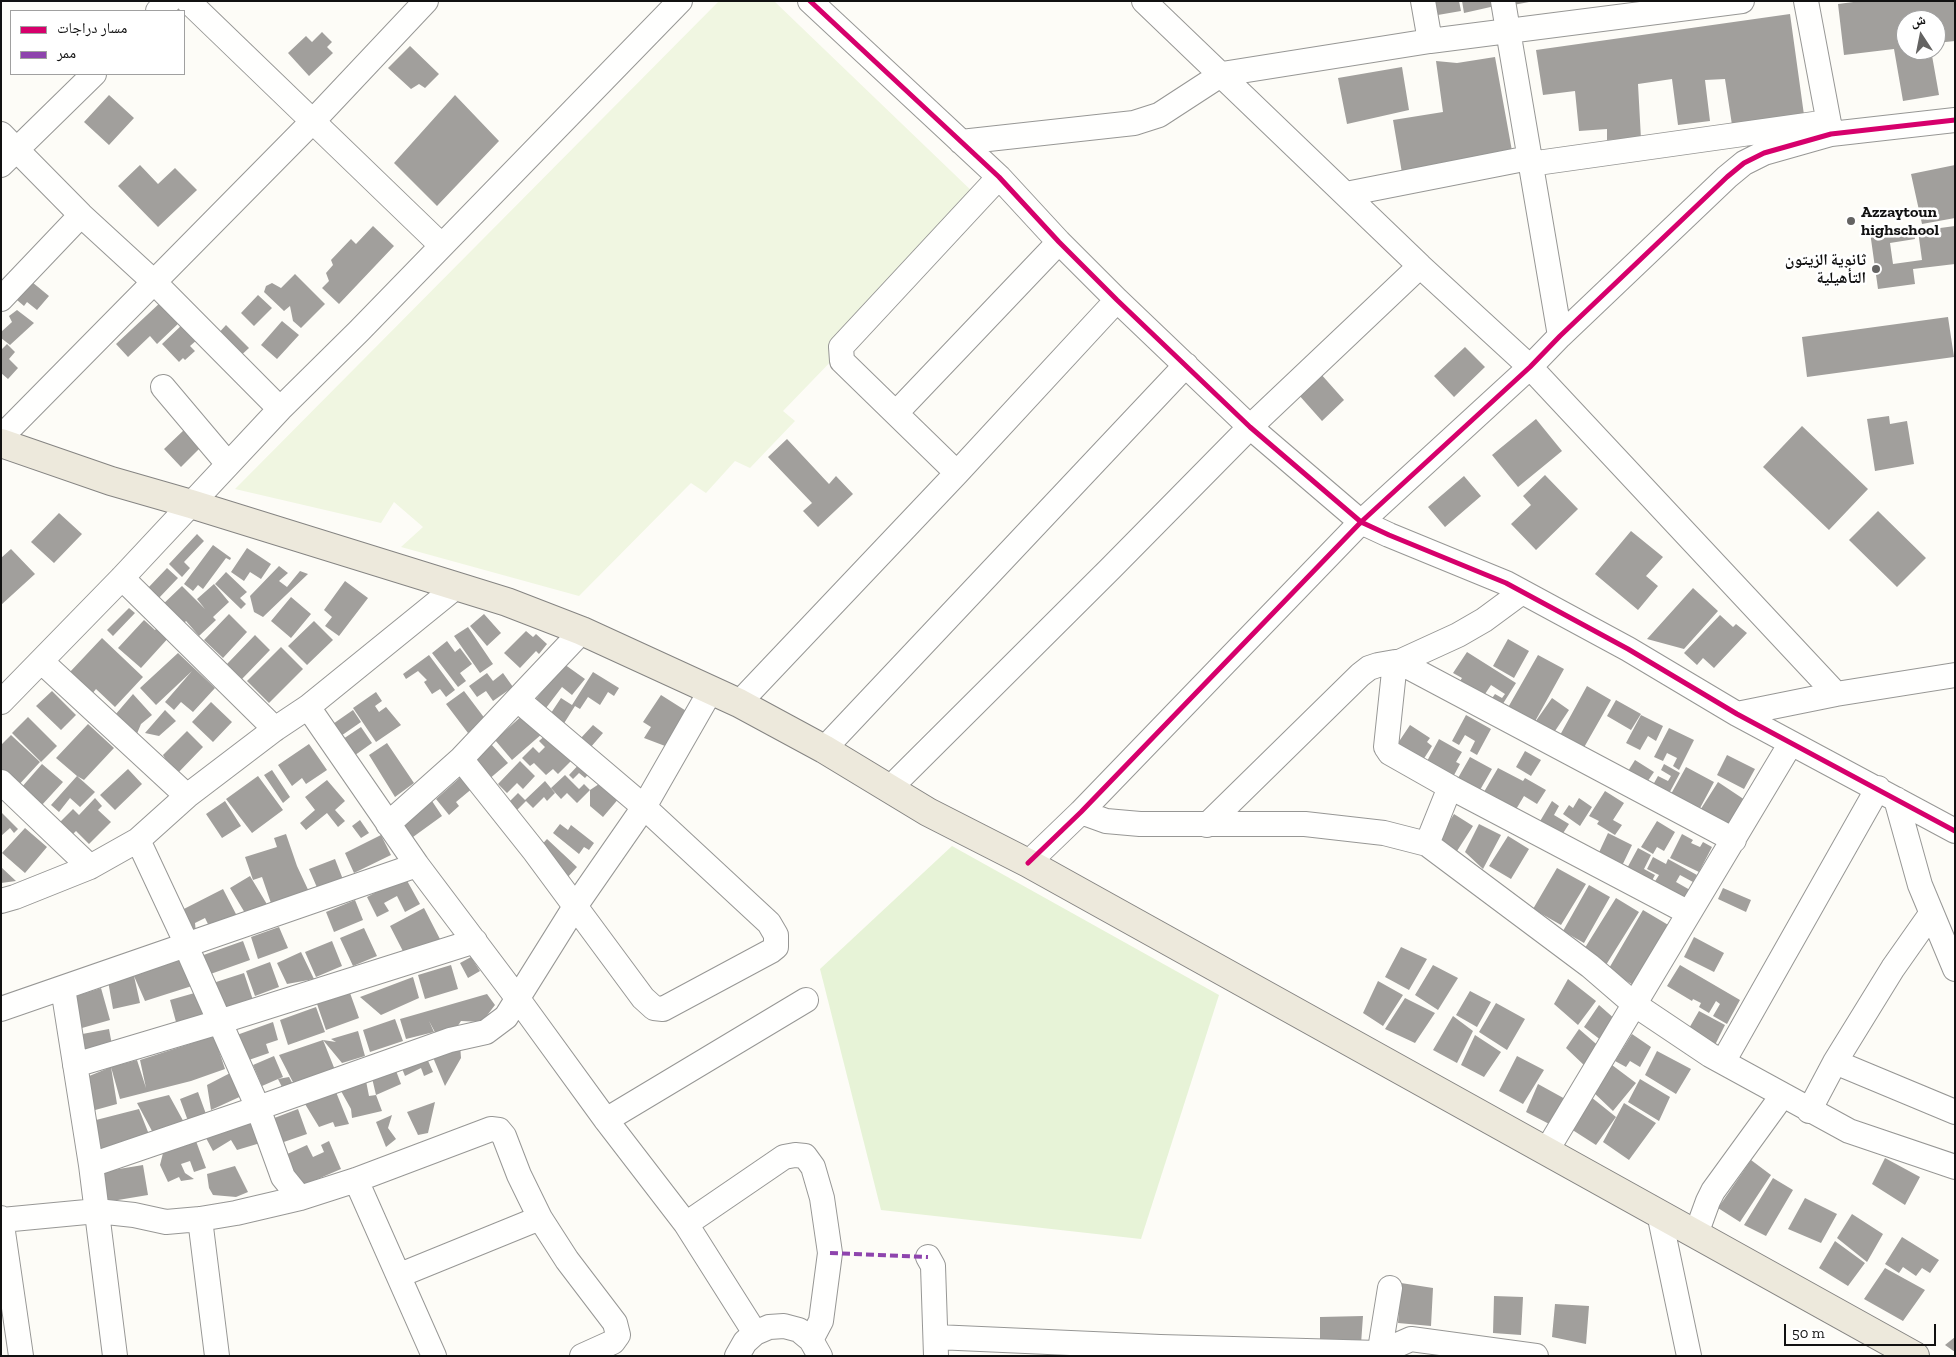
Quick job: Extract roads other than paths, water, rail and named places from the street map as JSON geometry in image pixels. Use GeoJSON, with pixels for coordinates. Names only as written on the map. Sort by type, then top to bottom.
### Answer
{"type":"FeatureCollection","features":[{"type":"Feature","properties":{"kind":"main road"},"geometry":{"type":"LineString","coordinates":[[1,443],[111,481],[507,602],[582,631],[739,703],[824,749],[888,789],[1028,864],[1354,1046],[1547,1150],[1915,1356]]}},
{"type":"Feature","properties":{"kind":"street"},"geometry":{"type":"LineString","coordinates":[[159,10],[168,1]]}},
{"type":"Feature","properties":{"kind":"street"},"geometry":{"type":"LineString","coordinates":[[188,1],[441,245]]}},
{"type":"Feature","properties":{"kind":"street"},"geometry":{"type":"LineString","coordinates":[[1,437],[313,120],[426,1]]}},
{"type":"Feature","properties":{"kind":"street"},"geometry":{"type":"LineString","coordinates":[[1,702],[122,578],[280,409],[622,63],[680,1]]}},
{"type":"Feature","properties":{"kind":"street"},"geometry":{"type":"LineString","coordinates":[[810,1],[999,178],[1116,300],[1250,427],[1361,522],[1506,583],[1628,649],[1737,714],[1955,831]]}},
{"type":"Feature","properties":{"kind":"street"},"geometry":{"type":"LineString","coordinates":[[1144,1],[1420,266],[1530,367],[1836,694]]}},
{"type":"Feature","properties":{"kind":"street"},"geometry":{"type":"LineString","coordinates":[[1423,1],[1430,41]]}},
{"type":"Feature","properties":{"kind":"street"},"geometry":{"type":"LineString","coordinates":[[1503,1],[1560,336]]}},
{"type":"Feature","properties":{"kind":"street"},"geometry":{"type":"LineString","coordinates":[[961,142],[1134,123],[1159,115],[1222,74],[1430,41],[1508,32],[1701,4],[1742,1]]}},
{"type":"Feature","properties":{"kind":"street"},"geometry":{"type":"LineString","coordinates":[[1806,1],[1829,128]]}},
{"type":"Feature","properties":{"kind":"street"},"geometry":{"type":"LineString","coordinates":[[93,75],[6,150],[82,215],[154,282],[280,409]]}},
{"type":"Feature","properties":{"kind":"street"},"geometry":{"type":"LineString","coordinates":[[1346,194],[1529,161],[1829,128],[1955,120]]}},
{"type":"Feature","properties":{"kind":"street"},"geometry":{"type":"LineString","coordinates":[[1028,864],[1081,812],[1361,522],[1530,367],[1727,177],[1744,163],[1764,153],[1829,128]]}},
{"type":"Feature","properties":{"kind":"street"},"geometry":{"type":"LineString","coordinates":[[957,473],[842,361],[841,347],[999,178]]}},
{"type":"Feature","properties":{"kind":"street"},"geometry":{"type":"LineString","coordinates":[[1,299],[82,215]]}},
{"type":"Feature","properties":{"kind":"street"},"geometry":{"type":"LineString","coordinates":[[896,413],[1059,242]]}},
{"type":"Feature","properties":{"kind":"street"},"geometry":{"type":"LineString","coordinates":[[888,789],[1250,427],[1420,266]]}},
{"type":"Feature","properties":{"kind":"street"},"geometry":{"type":"LineString","coordinates":[[739,703],[957,473],[1116,300]]}},
{"type":"Feature","properties":{"kind":"street"},"geometry":{"type":"LineString","coordinates":[[824,749],[1186,365]]}},
{"type":"Feature","properties":{"kind":"street"},"geometry":{"type":"LineString","coordinates":[[163,386],[228,464]]}},
{"type":"Feature","properties":{"kind":"street"},"geometry":{"type":"LineString","coordinates":[[122,578],[275,728]]}},
{"type":"Feature","properties":{"kind":"street"},"geometry":{"type":"LineString","coordinates":[[1,901],[90,867],[138,840],[187,796],[275,728],[308,707],[456,587]]}},
{"type":"Feature","properties":{"kind":"street"},"geometry":{"type":"LineString","coordinates":[[1207,825],[1360,675],[1373,666],[1397,662],[1458,635],[1484,620],[1522,592]]}},
{"type":"Feature","properties":{"kind":"street"},"geometry":{"type":"LineString","coordinates":[[388,824],[461,759],[582,631]]}},
{"type":"Feature","properties":{"kind":"street"},"geometry":{"type":"LineString","coordinates":[[42,662],[187,796]]}},
{"type":"Feature","properties":{"kind":"street"},"geometry":{"type":"LineString","coordinates":[[1397,662],[1386,747],[1390,753],[1689,913]]}},
{"type":"Feature","properties":{"kind":"street"},"geometry":{"type":"LineString","coordinates":[[1397,662],[1734,840]]}},
{"type":"Feature","properties":{"kind":"street"},"geometry":{"type":"LineString","coordinates":[[1737,714],[1836,694],[1955,675]]}},
{"type":"Feature","properties":{"kind":"street"},"geometry":{"type":"LineString","coordinates":[[91,1165],[450,1040],[486,1032],[506,1017],[576,904],[644,807],[711,690]]}},
{"type":"Feature","properties":{"kind":"street"},"geometry":{"type":"LineString","coordinates":[[461,759],[576,904],[643,998],[654,1008],[663,1009],[776,947],[776,935],[769,924],[644,807],[518,700]]}},
{"type":"Feature","properties":{"kind":"street"},"geometry":{"type":"LineString","coordinates":[[308,707],[417,865],[606,1120],[686,1224],[755,1333]]}},
{"type":"Feature","properties":{"kind":"street"},"geometry":{"type":"LineString","coordinates":[[1547,1150],[1791,743]]}},
{"type":"Feature","properties":{"kind":"street"},"geometry":{"type":"LineString","coordinates":[[1,782],[90,867]]}},
{"type":"Feature","properties":{"kind":"street"},"geometry":{"type":"LineString","coordinates":[[1427,844],[1450,786]]}},
{"type":"Feature","properties":{"kind":"street"},"geometry":{"type":"LineString","coordinates":[[1887,794],[1920,885],[1955,969]]}},
{"type":"Feature","properties":{"kind":"street"},"geometry":{"type":"LineString","coordinates":[[1723,1062],[1887,794]]}},
{"type":"Feature","properties":{"kind":"street"},"geometry":{"type":"LineString","coordinates":[[1081,812],[1106,821],[1140,824],[1305,824],[1384,833],[1427,844],[1590,966],[1634,1004],[1723,1062],[1849,1132],[1955,1167]]}},
{"type":"Feature","properties":{"kind":"street"},"geometry":{"type":"LineString","coordinates":[[138,840],[182,934],[258,1108],[283,1177],[300,1198]]}},
{"type":"Feature","properties":{"kind":"street"},"geometry":{"type":"LineString","coordinates":[[1,1008],[186,946],[417,865]]}},
{"type":"Feature","properties":{"kind":"street"},"geometry":{"type":"LineString","coordinates":[[1810,1111],[1835,1062],[1893,968],[1932,914]]}},
{"type":"Feature","properties":{"kind":"street"},"geometry":{"type":"LineString","coordinates":[[75,1065],[219,1022],[475,941]]}},
{"type":"Feature","properties":{"kind":"street"},"geometry":{"type":"LineString","coordinates":[[63,988],[91,1165],[115,1356]]}},
{"type":"Feature","properties":{"kind":"street"},"geometry":{"type":"LineString","coordinates":[[606,1120],[806,1000]]}},
{"type":"Feature","properties":{"kind":"street"},"geometry":{"type":"LineString","coordinates":[[1835,1062],[1955,1112]]}},
{"type":"Feature","properties":{"kind":"street"},"geometry":{"type":"LineString","coordinates":[[1696,1234],[1713,1191],[1782,1096]]}},
{"type":"Feature","properties":{"kind":"street"},"geometry":{"type":"LineString","coordinates":[[21,1356],[1,1219],[97,1211],[134,1215],[166,1222],[200,1219],[300,1198],[356,1180],[491,1129],[499,1130],[504,1136],[519,1175],[540,1218],[566,1260],[615,1323],[618,1335],[612,1342],[582,1356]]}},
{"type":"Feature","properties":{"kind":"street"},"geometry":{"type":"LineString","coordinates":[[686,1224],[784,1157],[805,1156],[813,1167],[822,1198],[830,1253],[821,1321],[815,1348]]}},
{"type":"Feature","properties":{"kind":"street"},"geometry":{"type":"LineString","coordinates":[[356,1180],[400,1275],[434,1356]]}},
{"type":"Feature","properties":{"kind":"street"},"geometry":{"type":"LineString","coordinates":[[1659,1213],[1690,1356]]}},
{"type":"Feature","properties":{"kind":"street"},"geometry":{"type":"LineString","coordinates":[[400,1275],[540,1218]]}},
{"type":"Feature","properties":{"kind":"street"},"geometry":{"type":"LineString","coordinates":[[200,1219],[217,1356]]}},
{"type":"Feature","properties":{"kind":"street"},"geometry":{"type":"LineString","coordinates":[[928,1257],[933,1266],[936,1346],[1379,1354],[1411,1338],[1536,1356]]}},
{"type":"Feature","properties":{"kind":"street"},"geometry":{"type":"LineString","coordinates":[[1379,1354],[1390,1288]]}},
{"type":"Feature","properties":{"kind":"street"},"geometry":{"type":"LineString","coordinates":[[737,1356],[745,1342],[755,1333],[769,1327],[784,1326],[799,1330],[815,1348]]}},
{"type":"Feature","properties":{"kind":"place","name":"Azzaytoun highschool"},"geometry":{"type":"Point","coordinates":[1851,221]}},
{"type":"Feature","properties":{"kind":"place","name":"ثانوية الزيتون التأهيلية"},"geometry":{"type":"Point","coordinates":[1876,269]}}]}
